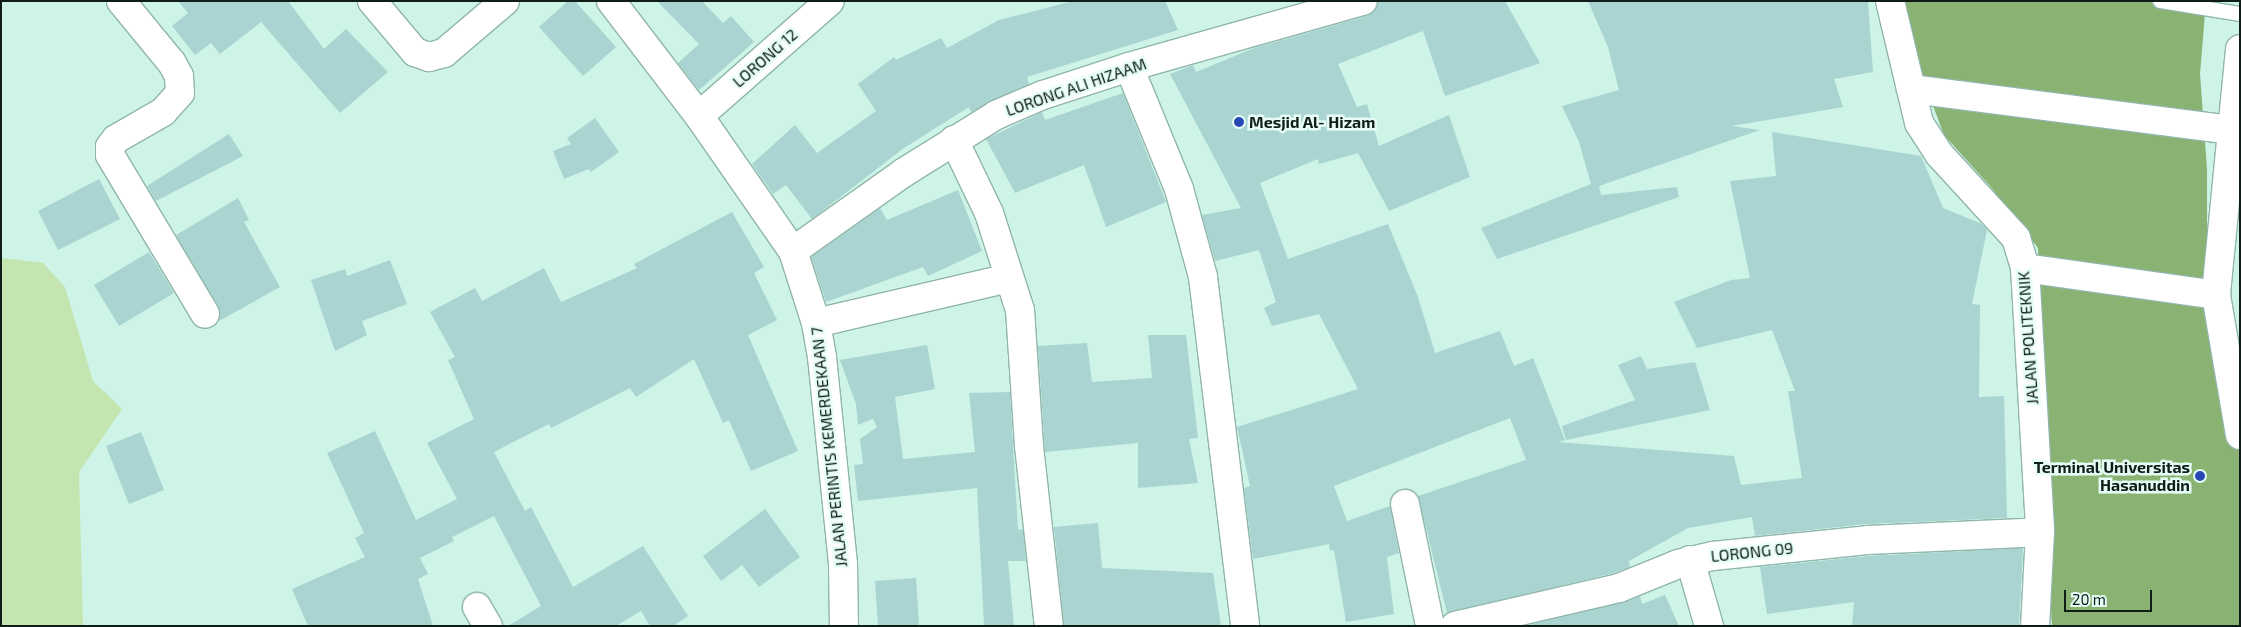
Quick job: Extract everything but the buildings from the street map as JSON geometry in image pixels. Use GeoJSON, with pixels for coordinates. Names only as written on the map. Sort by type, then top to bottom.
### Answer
{"type":"FeatureCollection","features":[{"type":"Feature","properties":{"kind":"street"},"geometry":{"type":"LineString","coordinates":[[121,1],[172,63],[179,76],[180,94],[162,112],[116,140],[110,147],[110,154],[205,314]]}},
{"type":"Feature","properties":{"kind":"street"},"geometry":{"type":"LineString","coordinates":[[372,1],[415,52],[429,57],[444,52],[505,1]]}},
{"type":"Feature","properties":{"kind":"street","name":"JALAN PERINTIS KEMERDEKAAN 7"},"geometry":{"type":"LineString","coordinates":[[611,1],[699,116],[793,251],[816,323],[843,565],[844,626]]}},
{"type":"Feature","properties":{"kind":"street","name":"LORONG 12"},"geometry":{"type":"LineString","coordinates":[[699,116],[830,1]]}},
{"type":"Feature","properties":{"kind":"street","name":"LORONG ALI HIZAAM"},"geometry":{"type":"LineString","coordinates":[[793,251],[954,140],[996,115],[1043,95],[1129,67],[1363,1]]}},
{"type":"Feature","properties":{"kind":"street","name":"JALAN POLITEKNIK"},"geometry":{"type":"LineString","coordinates":[[1890,1],[1919,123],[1939,154],[2016,238],[2025,268],[2040,532],[2035,626]]}},
{"type":"Feature","properties":{"kind":"street"},"geometry":{"type":"LineString","coordinates":[[2240,49],[2216,296],[2240,435]]}},
{"type":"Feature","properties":{"kind":"street"},"geometry":{"type":"LineString","coordinates":[[1129,67],[1179,190],[1204,277],[1245,626]]}},
{"type":"Feature","properties":{"kind":"street"},"geometry":{"type":"LineString","coordinates":[[1911,89],[2232,130]]}},
{"type":"Feature","properties":{"kind":"street"},"geometry":{"type":"LineString","coordinates":[[954,140],[989,213],[1020,310],[1029,446],[1049,626]]}},
{"type":"Feature","properties":{"kind":"street"},"geometry":{"type":"LineString","coordinates":[[2025,268],[2216,296]]}},
{"type":"Feature","properties":{"kind":"street"},"geometry":{"type":"LineString","coordinates":[[816,323],[1009,278]]}},
{"type":"Feature","properties":{"kind":"street"},"geometry":{"type":"LineString","coordinates":[[1405,504],[1430,626]]}},
{"type":"Feature","properties":{"kind":"street","name":"LORONG 09"},"geometry":{"type":"LineString","coordinates":[[1467,625],[1619,588],[1690,560],[1868,540],[2040,532]]}},
{"type":"Feature","properties":{"kind":"street"},"geometry":{"type":"LineString","coordinates":[[1690,560],[1709,626]]}},
{"type":"Feature","properties":{"kind":"lane"},"geometry":{"type":"LineString","coordinates":[[2160,1],[2240,14]]}},
{"type":"Feature","properties":{"kind":"green space"},"geometry":{"type":"Polygon","coordinates":[[[1899,1],[2206,1],[2200,74],[2207,169],[2207,304],[2240,447],[2240,626],[2052,626],[2046,536],[2038,248],[1990,186],[1944,135],[1907,37],[1899,1]]]}},
{"type":"Feature","properties":{"kind":"green space"},"geometry":{"type":"Polygon","coordinates":[[[1,258],[43,263],[65,287],[93,381],[122,409],[79,472],[83,626],[1,626],[1,258]]]}},
{"type":"Feature","properties":{"kind":"place","name":"Mesjid Al- Hizam"},"geometry":{"type":"Point","coordinates":[1239,122]}},
{"type":"Feature","properties":{"kind":"place","name":"Terminal Universitas Hasanuddin"},"geometry":{"type":"Point","coordinates":[2200,476]}}]}
